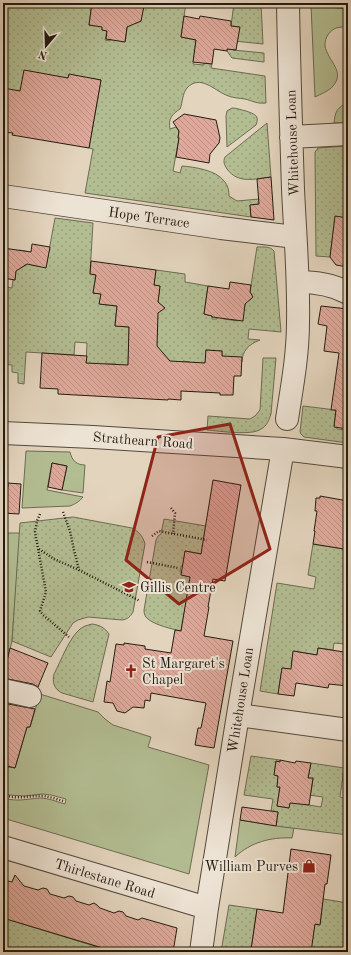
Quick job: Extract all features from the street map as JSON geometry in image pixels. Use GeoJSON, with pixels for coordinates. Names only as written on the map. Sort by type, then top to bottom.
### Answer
{"type":"FeatureCollection","features":[{"type":"Feature","properties":{"kind":"street","name":"Whitehouse Loan"},"geometry":{"type":"LineString","coordinates":[[287,419],[296,365],[298,322],[298,282],[291,138],[288,3]]}},
{"type":"Feature","properties":{"kind":"street"},"geometry":{"type":"LineString","coordinates":[[291,138],[348,134]]}},
{"type":"Feature","properties":{"kind":"street","name":"Hope Terrace"},"geometry":{"type":"LineString","coordinates":[[3,196],[221,228],[295,237]]}},
{"type":"Feature","properties":{"kind":"street"},"geometry":{"type":"LineString","coordinates":[[298,282],[313,282],[333,286],[348,293]]}},
{"type":"Feature","properties":{"kind":"street","name":"Strathearn Road"},"geometry":{"type":"LineString","coordinates":[[3,433],[283,449],[348,457]]}},
{"type":"Feature","properties":{"kind":"street","name":"Whitehouse Loan"},"geometry":{"type":"LineString","coordinates":[[200,952],[283,449]]}},
{"type":"Feature","properties":{"kind":"street"},"geometry":{"type":"LineString","coordinates":[[3,690],[30,696]]}},
{"type":"Feature","properties":{"kind":"street"},"geometry":{"type":"LineString","coordinates":[[238,715],[348,730]]}},
{"type":"Feature","properties":{"kind":"street","name":"Thirlestane Road"},"geometry":{"type":"LineString","coordinates":[[3,847],[207,908]]}},
{"type":"Feature","properties":{"kind":"path"},"geometry":{"type":"LineString","coordinates":[[171,508],[175,513],[173,534]]}},
{"type":"Feature","properties":{"kind":"path"},"geometry":{"type":"LineString","coordinates":[[62,512],[70,531],[79,570]]}},
{"type":"Feature","properties":{"kind":"path"},"geometry":{"type":"LineString","coordinates":[[40,514],[35,528],[46,592],[41,607],[41,613],[69,636]]}},
{"type":"Feature","properties":{"kind":"path"},"geometry":{"type":"LineString","coordinates":[[152,536],[159,531],[207,540]]}},
{"type":"Feature","properties":{"kind":"path"},"geometry":{"type":"LineString","coordinates":[[39,549],[54,559],[140,601]]}},
{"type":"Feature","properties":{"kind":"path"},"geometry":{"type":"LineString","coordinates":[[147,562],[178,568]]}},
{"type":"Feature","properties":{"kind":"path"},"geometry":{"type":"LineString","coordinates":[[3,796],[19,798],[46,796],[63,801]]}},
{"type":"Feature","properties":{"kind":"highlighted area"},"geometry":{"type":"Polygon","coordinates":[[[230,424],[270,549],[179,604],[126,560],[158,437],[230,424]]]}},
{"type":"Feature","properties":{"kind":"green space"},"geometry":{"type":"Polygon","coordinates":[[[3,3],[92,3],[89,25],[95,26],[96,17],[104,18],[102,30],[107,31],[105,40],[110,41],[113,19],[125,42],[128,22],[137,23],[141,21],[143,6],[131,4],[132,3],[186,3],[181,37],[196,40],[193,64],[212,64],[211,68],[265,76],[266,103],[258,103],[231,97],[221,93],[207,84],[197,82],[192,84],[185,90],[180,109],[170,120],[170,129],[176,127],[179,131],[173,171],[180,173],[182,166],[204,170],[220,177],[227,186],[229,196],[237,201],[259,199],[259,204],[250,205],[251,217],[85,193],[93,149],[89,148],[101,80],[69,75],[68,78],[19,99],[3,88],[3,3]]]}},
{"type":"Feature","properties":{"kind":"green space"},"geometry":{"type":"Polygon","coordinates":[[[234,3],[261,3],[263,44],[234,41],[233,50],[264,53],[264,62],[232,58],[227,51],[229,38],[239,27],[231,26],[234,3]]]}},
{"type":"Feature","properties":{"kind":"green space"},"geometry":{"type":"Polygon","coordinates":[[[311,5],[348,9],[348,26],[336,28],[330,32],[325,42],[326,49],[336,69],[336,81],[333,86],[315,97],[311,5]]]}},
{"type":"Feature","properties":{"kind":"green space"},"geometry":{"type":"Polygon","coordinates":[[[348,103],[348,123],[334,123],[337,110],[341,106],[348,103]]]}},
{"type":"Feature","properties":{"kind":"green space"},"geometry":{"type":"Polygon","coordinates":[[[232,108],[256,115],[257,122],[256,125],[227,147],[226,116],[227,111],[232,108]]]}},
{"type":"Feature","properties":{"kind":"green space"},"geometry":{"type":"Polygon","coordinates":[[[267,123],[271,177],[241,179],[231,174],[224,162],[225,157],[267,123]]]}},
{"type":"Feature","properties":{"kind":"green space"},"geometry":{"type":"Polygon","coordinates":[[[348,146],[348,218],[335,217],[330,257],[316,256],[315,152],[318,148],[348,146]]]}},
{"type":"Feature","properties":{"kind":"green space"},"geometry":{"type":"Polygon","coordinates":[[[55,218],[93,223],[90,273],[96,275],[93,293],[101,294],[100,304],[117,306],[115,326],[129,327],[128,369],[115,373],[116,364],[105,364],[105,366],[86,364],[87,343],[75,342],[74,355],[26,352],[24,384],[18,383],[18,373],[12,372],[12,365],[3,364],[3,291],[6,291],[6,287],[12,288],[13,280],[15,280],[16,267],[21,268],[26,265],[27,259],[19,250],[31,252],[31,265],[46,267],[55,218]]]}},
{"type":"Feature","properties":{"kind":"green space"},"geometry":{"type":"Polygon","coordinates":[[[257,247],[264,247],[274,251],[281,332],[249,329],[248,339],[260,340],[247,348],[243,354],[242,362],[222,356],[222,351],[206,350],[205,369],[190,369],[190,362],[183,361],[182,373],[161,362],[166,357],[159,349],[147,359],[136,299],[162,306],[158,302],[160,286],[154,285],[156,270],[185,274],[185,282],[208,286],[204,314],[212,316],[212,319],[217,319],[217,316],[224,319],[238,321],[240,309],[244,310],[246,300],[249,301],[252,298],[250,292],[257,247]]]}},
{"type":"Feature","properties":{"kind":"green space"},"geometry":{"type":"Polygon","coordinates":[[[263,358],[276,358],[271,414],[266,425],[257,431],[250,432],[207,430],[208,416],[250,419],[260,410],[263,358]]]}},
{"type":"Feature","properties":{"kind":"green space"},"geometry":{"type":"Polygon","coordinates":[[[303,406],[336,410],[334,426],[337,427],[337,429],[348,429],[348,443],[304,437],[300,432],[303,406]]]}},
{"type":"Feature","properties":{"kind":"green space"},"geometry":{"type":"Polygon","coordinates":[[[26,451],[70,452],[75,462],[85,465],[83,493],[62,490],[67,466],[52,463],[47,490],[83,497],[77,503],[70,506],[22,508],[26,451]]]}},
{"type":"Feature","properties":{"kind":"green space"},"geometry":{"type":"Polygon","coordinates":[[[73,517],[132,528],[140,534],[145,544],[133,612],[131,615],[122,620],[88,617],[78,620],[73,623],[51,657],[12,641],[20,523],[73,517]]]}},
{"type":"Feature","properties":{"kind":"green space"},"geometry":{"type":"Polygon","coordinates":[[[164,519],[206,526],[204,537],[209,555],[185,551],[183,566],[181,566],[180,572],[191,575],[181,631],[155,623],[147,618],[144,613],[156,540],[161,534],[164,519]]]}},
{"type":"Feature","properties":{"kind":"green space"},"geometry":{"type":"Polygon","coordinates":[[[348,524],[348,655],[343,655],[345,644],[334,643],[333,650],[318,648],[317,655],[294,651],[291,664],[298,666],[297,670],[282,668],[278,694],[260,691],[277,583],[314,589],[316,577],[308,575],[313,544],[344,549],[348,524]]]}},
{"type":"Feature","properties":{"kind":"green space"},"geometry":{"type":"Polygon","coordinates":[[[3,533],[20,533],[12,641],[5,669],[3,669],[3,533]]]}},
{"type":"Feature","properties":{"kind":"green space"},"geometry":{"type":"Polygon","coordinates":[[[92,624],[102,627],[109,634],[93,702],[62,693],[55,687],[53,680],[54,674],[72,638],[84,626],[92,624]]]}},
{"type":"Feature","properties":{"kind":"green space"},"geometry":{"type":"Polygon","coordinates":[[[40,694],[98,712],[113,725],[151,737],[148,747],[209,765],[189,874],[3,818],[3,798],[18,800],[43,798],[65,804],[66,799],[51,795],[43,794],[24,796],[3,793],[3,767],[15,768],[27,727],[30,727],[40,694]]]}},
{"type":"Feature","properties":{"kind":"green space"},"geometry":{"type":"Polygon","coordinates":[[[251,756],[280,760],[280,762],[276,761],[274,775],[278,776],[277,787],[280,787],[277,806],[289,808],[290,802],[321,807],[323,797],[309,795],[311,792],[313,779],[308,778],[311,763],[344,768],[340,797],[348,799],[348,835],[276,826],[278,812],[271,811],[273,799],[244,795],[251,756]]]}},
{"type":"Feature","properties":{"kind":"green space"},"geometry":{"type":"Polygon","coordinates":[[[240,820],[294,828],[292,838],[276,838],[255,844],[235,857],[240,820]]]}},
{"type":"Feature","properties":{"kind":"green space"},"geometry":{"type":"Polygon","coordinates":[[[323,899],[348,903],[348,952],[311,952],[309,923],[320,924],[323,899]]]}},
{"type":"Feature","properties":{"kind":"green space"},"geometry":{"type":"Polygon","coordinates":[[[229,905],[257,909],[251,950],[253,952],[221,952],[229,905]]]}},
{"type":"Feature","properties":{"kind":"green space"},"geometry":{"type":"Polygon","coordinates":[[[3,918],[104,949],[116,952],[3,952],[3,918]]]}},
{"type":"Feature","properties":{"kind":"building"},"geometry":{"type":"Polygon","coordinates":[[[92,3],[132,3],[131,4],[144,6],[141,21],[127,27],[125,42],[106,39],[107,31],[102,30],[102,27],[89,25],[92,3]]]}},
{"type":"Feature","properties":{"kind":"building"},"geometry":{"type":"Polygon","coordinates":[[[184,16],[199,19],[200,16],[231,21],[231,26],[240,27],[236,50],[227,49],[227,51],[214,49],[212,64],[193,62],[196,40],[181,37],[184,16]]]}},
{"type":"Feature","properties":{"kind":"building"},"geometry":{"type":"Polygon","coordinates":[[[24,70],[68,78],[69,74],[101,80],[89,148],[12,135],[13,133],[3,132],[3,88],[20,91],[24,70]]]}},
{"type":"Feature","properties":{"kind":"building"},"geometry":{"type":"Polygon","coordinates":[[[184,114],[216,120],[220,138],[219,143],[210,154],[209,163],[176,157],[179,131],[173,122],[184,114]]]}},
{"type":"Feature","properties":{"kind":"building"},"geometry":{"type":"Polygon","coordinates":[[[271,177],[274,220],[251,217],[250,205],[259,204],[257,179],[271,177]]]}},
{"type":"Feature","properties":{"kind":"building"},"geometry":{"type":"Polygon","coordinates":[[[335,216],[348,218],[348,267],[336,265],[330,257],[335,216]]]}},
{"type":"Feature","properties":{"kind":"building"},"geometry":{"type":"Polygon","coordinates":[[[32,244],[50,247],[46,268],[27,264],[16,271],[15,280],[3,278],[3,248],[31,252],[32,244]]]}},
{"type":"Feature","properties":{"kind":"building"},"geometry":{"type":"Polygon","coordinates":[[[91,261],[156,270],[154,285],[160,286],[158,302],[165,308],[158,313],[157,346],[170,361],[205,363],[206,350],[222,351],[222,356],[242,357],[241,376],[234,376],[233,395],[181,391],[181,400],[168,400],[58,394],[58,389],[40,388],[42,353],[87,356],[86,363],[128,365],[129,327],[115,326],[117,306],[99,304],[101,294],[93,293],[96,275],[90,274],[91,261]]]}},
{"type":"Feature","properties":{"kind":"building"},"geometry":{"type":"Polygon","coordinates":[[[230,282],[251,285],[250,292],[253,297],[245,304],[243,321],[212,317],[204,314],[208,286],[229,289],[230,282]]]}},
{"type":"Feature","properties":{"kind":"building"},"geometry":{"type":"Polygon","coordinates":[[[321,306],[348,309],[348,429],[334,427],[336,410],[331,410],[339,353],[324,351],[327,326],[318,324],[321,306]]]}},
{"type":"Feature","properties":{"kind":"building"},"geometry":{"type":"Polygon","coordinates":[[[52,463],[67,466],[62,490],[48,487],[52,463]]]}},
{"type":"Feature","properties":{"kind":"building"},"geometry":{"type":"Polygon","coordinates":[[[213,480],[241,485],[225,581],[213,579],[204,636],[233,641],[214,748],[195,745],[198,728],[201,728],[206,703],[151,693],[150,701],[145,700],[144,708],[133,707],[125,713],[117,711],[113,703],[104,702],[107,681],[110,682],[116,644],[124,645],[124,643],[145,646],[145,649],[171,653],[175,630],[181,631],[190,577],[181,575],[185,551],[201,554],[213,480]]]}},
{"type":"Feature","properties":{"kind":"building"},"geometry":{"type":"Polygon","coordinates":[[[8,483],[21,484],[19,514],[3,513],[3,486],[8,487],[8,483]]]}},
{"type":"Feature","properties":{"kind":"building"},"geometry":{"type":"Polygon","coordinates":[[[320,496],[348,501],[348,524],[344,549],[313,544],[317,511],[315,511],[316,498],[320,498],[320,496]]]}},
{"type":"Feature","properties":{"kind":"building"},"geometry":{"type":"Polygon","coordinates":[[[10,648],[48,663],[38,687],[33,684],[3,678],[10,648]]]}},
{"type":"Feature","properties":{"kind":"building"},"geometry":{"type":"Polygon","coordinates":[[[318,648],[344,652],[343,655],[348,655],[348,686],[329,684],[328,688],[296,683],[294,696],[278,694],[282,668],[291,669],[293,651],[317,655],[318,648]]]}},
{"type":"Feature","properties":{"kind":"building"},"geometry":{"type":"Polygon","coordinates":[[[3,703],[35,709],[30,727],[27,727],[15,768],[3,765],[3,703]]]}},
{"type":"Feature","properties":{"kind":"building"},"geometry":{"type":"Polygon","coordinates":[[[280,760],[295,763],[296,761],[311,763],[308,778],[313,778],[309,805],[290,803],[289,808],[277,806],[280,787],[277,787],[278,776],[274,775],[276,761],[280,762],[280,760]]]}},
{"type":"Feature","properties":{"kind":"building"},"geometry":{"type":"Polygon","coordinates":[[[242,807],[278,812],[276,826],[240,820],[242,807]]]}},
{"type":"Feature","properties":{"kind":"building"},"geometry":{"type":"Polygon","coordinates":[[[291,849],[331,855],[327,884],[325,884],[320,925],[315,924],[311,952],[253,952],[251,950],[257,909],[283,913],[291,849]]]}},
{"type":"Feature","properties":{"kind":"building"},"geometry":{"type":"Polygon","coordinates":[[[15,875],[24,886],[38,890],[43,888],[47,889],[50,894],[64,898],[69,896],[73,897],[76,901],[89,905],[94,903],[100,908],[114,913],[119,911],[123,912],[126,916],[138,920],[142,918],[177,928],[173,952],[116,952],[3,918],[3,880],[12,882],[15,875]]]}},
{"type":"Feature","properties":{"kind":"place","name":"Gillis Centre"},"geometry":{"type":"Point","coordinates":[129,587]}},
{"type":"Feature","properties":{"kind":"place","name":"St Margaret's Chapel"},"geometry":{"type":"Point","coordinates":[131,671]}},
{"type":"Feature","properties":{"kind":"place","name":"William Purves"},"geometry":{"type":"Point","coordinates":[309,866]}}]}
